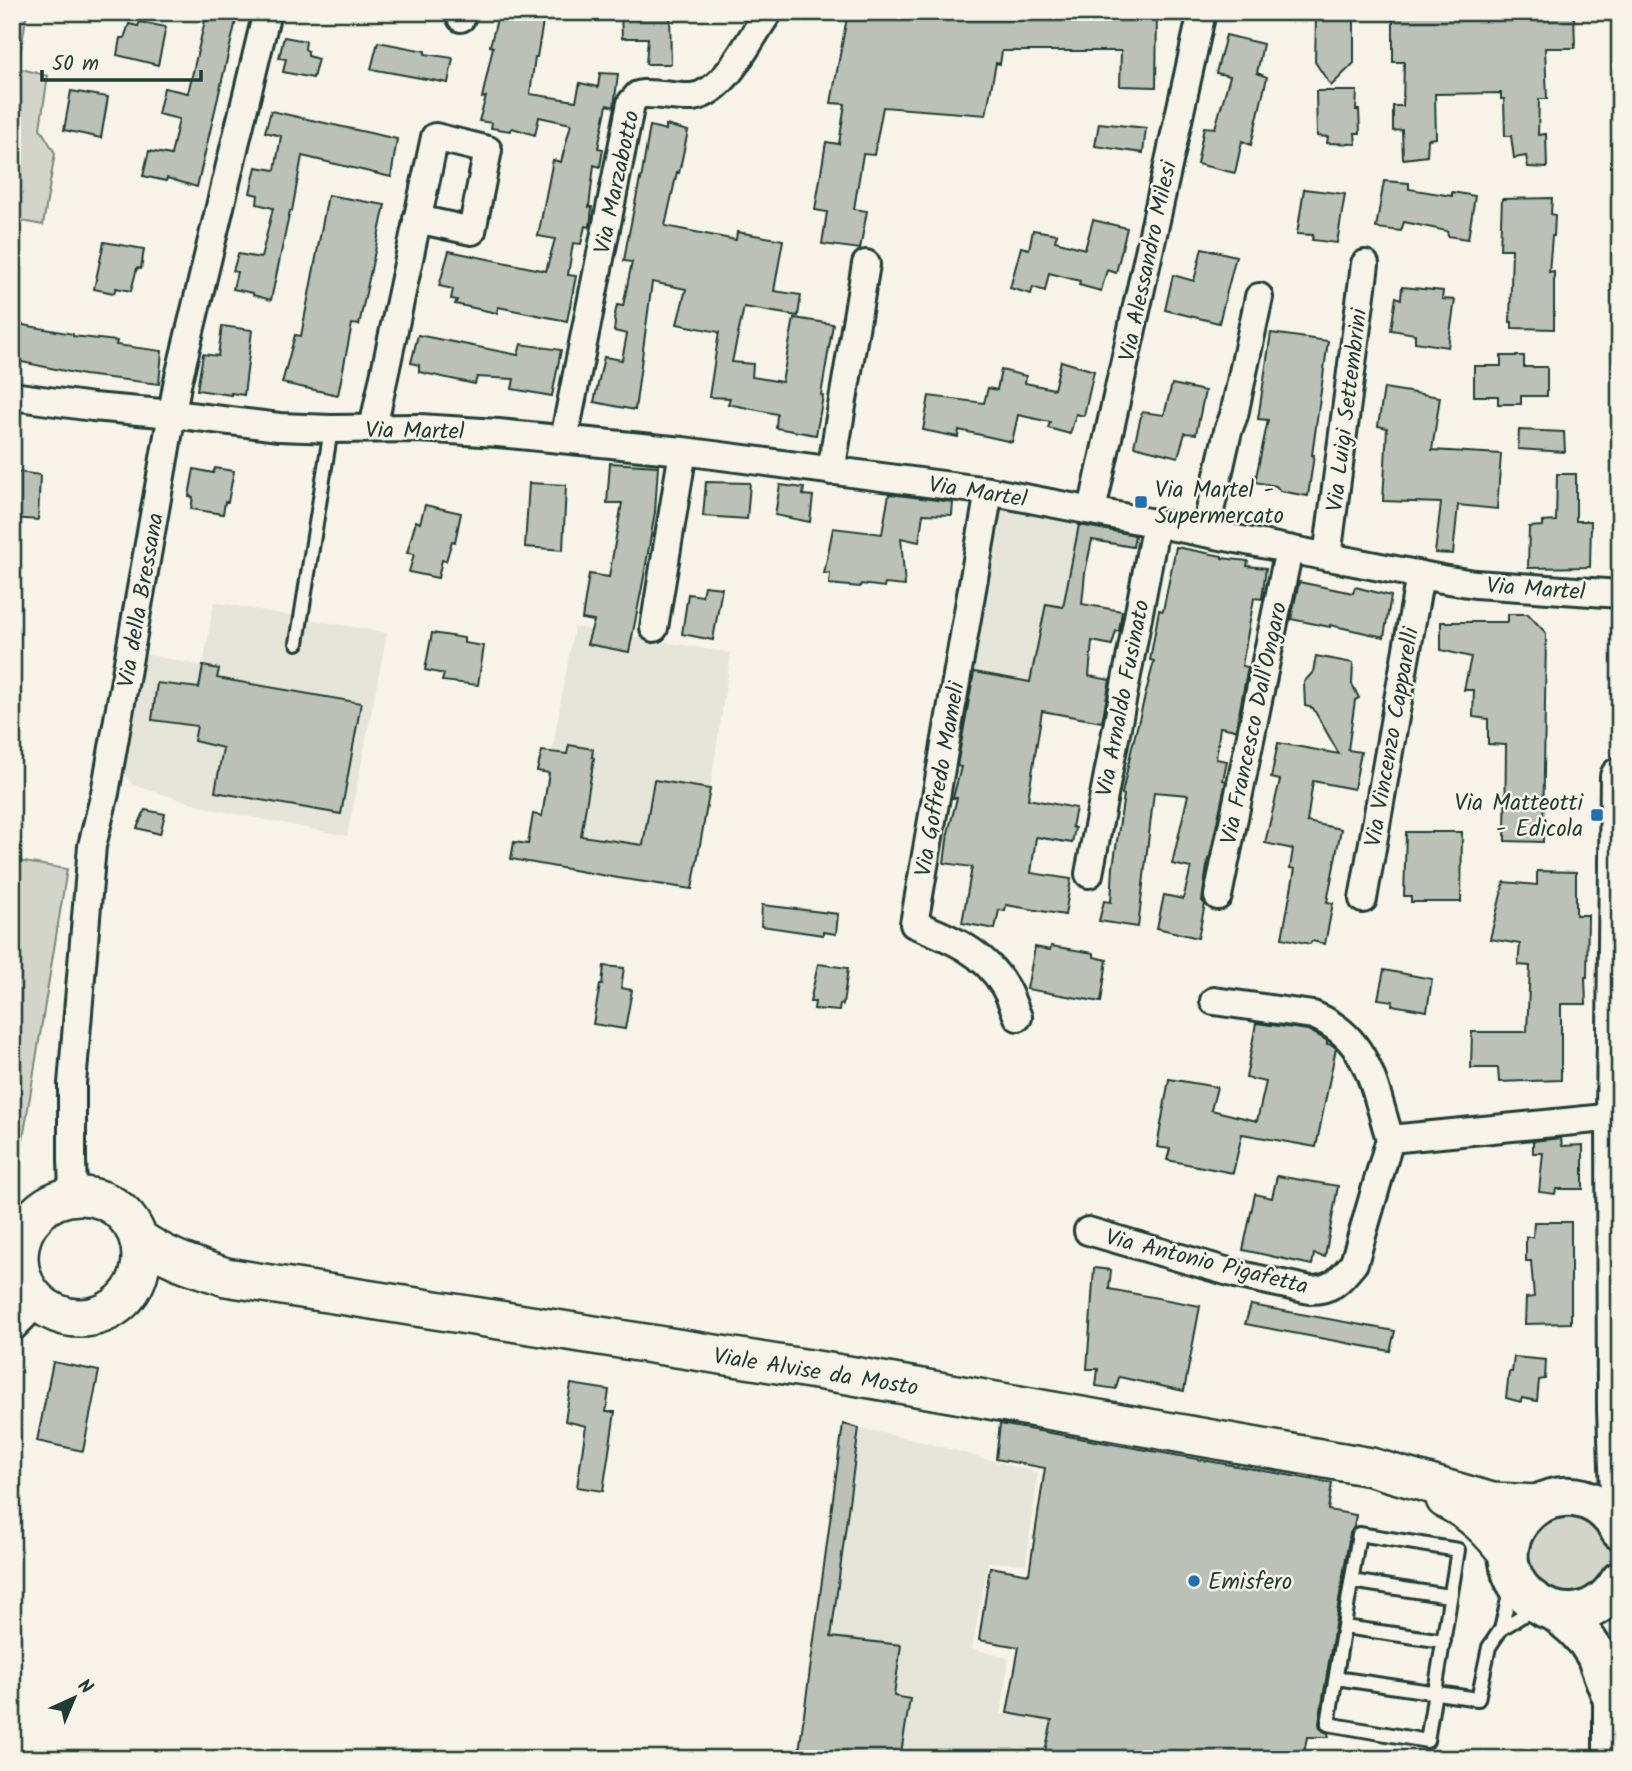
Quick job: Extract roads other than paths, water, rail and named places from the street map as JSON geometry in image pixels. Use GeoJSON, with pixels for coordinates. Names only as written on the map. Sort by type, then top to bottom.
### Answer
{"type":"FeatureCollection","features":[{"type":"Feature","properties":{"kind":"main road"},"geometry":{"type":"LineString","coordinates":[[1620,777],[1616,1117],[1620,1494]]}},
{"type":"Feature","properties":{"kind":"main road"},"geometry":{"type":"LineString","coordinates":[[74,1196],[94,1198],[114,1206],[129,1220],[139,1238],[142,1259],[138,1280],[127,1298],[111,1311],[92,1318],[73,1318],[54,1313],[38,1302],[26,1286],[16,1265],[25,1230],[21,1226],[53,1202],[74,1196]]}},
{"type":"Feature","properties":{"kind":"main road","name":"Viale Alvise da Mosto"},"geometry":{"type":"LineString","coordinates":[[139,1238],[172,1259],[226,1277],[862,1378],[1371,1467],[1492,1502],[1551,1500]]}},
{"type":"Feature","properties":{"kind":"main road","name":"Viale Alvise da Mosto"},"geometry":{"type":"LineString","coordinates":[[131,1290],[154,1282],[181,1278],[226,1277]]}},
{"type":"Feature","properties":{"kind":"main road"},"geometry":{"type":"LineString","coordinates":[[1613,1700],[1596,1655],[1587,1641],[1575,1628],[1531,1600],[1519,1588],[1510,1564],[1511,1540],[1517,1526],[1526,1513],[1581,1480],[1600,1454],[1617,1409]]}},
{"type":"Feature","properties":{"kind":"main road","name":"Viale Alvise da Mosto"},"geometry":{"type":"LineString","coordinates":[[1404,1478],[1481,1522],[1490,1530],[1510,1564]]}},
{"type":"Feature","properties":{"kind":"main road"},"geometry":{"type":"LineString","coordinates":[[1551,1500],[1582,1498],[1600,1506],[1613,1518],[1620,1530]]}},
{"type":"Feature","properties":{"kind":"main road"},"geometry":{"type":"LineString","coordinates":[[1550,1610],[1565,1614],[1584,1611],[1601,1604],[1617,1586]]}},
{"type":"Feature","properties":{"kind":"main road"},"geometry":{"type":"LineString","coordinates":[[1613,1759],[1613,1700],[1606,1617],[1617,1586]]}},
{"type":"Feature","properties":{"kind":"street","name":"Via della Bressana"},"geometry":{"type":"LineString","coordinates":[[74,1196],[72,1084],[92,846],[105,793],[177,385],[267,12]]}},
{"type":"Feature","properties":{"kind":"street","name":"Via Marzabotto"},"geometry":{"type":"LineString","coordinates":[[564,439],[631,103],[638,95],[643,94],[693,97],[707,91],[732,67],[769,12]]}},
{"type":"Feature","properties":{"kind":"street","name":"Via Alessandro Milesi"},"geometry":{"type":"LineString","coordinates":[[1092,510],[1202,12]]}},
{"type":"Feature","properties":{"kind":"street"},"geometry":{"type":"LineString","coordinates":[[373,428],[417,219]]}},
{"type":"Feature","properties":{"kind":"street"},"geometry":{"type":"LineString","coordinates":[[831,471],[866,264]]}},
{"type":"Feature","properties":{"kind":"street","name":"Via Luigi Settembrini"},"geometry":{"type":"LineString","coordinates":[[1327,557],[1365,264]]}},
{"type":"Feature","properties":{"kind":"street"},"geometry":{"type":"LineString","coordinates":[[1205,533],[1259,297]]}},
{"type":"Feature","properties":{"kind":"street","name":"Via Martel"},"geometry":{"type":"LineString","coordinates":[[12,396],[279,427],[419,428],[683,451],[989,491],[1475,584],[1620,594]]}},
{"type":"Feature","properties":{"kind":"street"},"geometry":{"type":"LineString","coordinates":[[654,628],[683,451]]}},
{"type":"Feature","properties":{"kind":"street","name":"Via Goffredo Mameli"},"geometry":{"type":"LineString","coordinates":[[989,491],[914,923],[951,938],[982,958],[1004,985],[1018,1017]]}},
{"type":"Feature","properties":{"kind":"street","name":"Via Arnaldo Fusinato"},"geometry":{"type":"LineString","coordinates":[[1089,874],[1156,523]]}},
{"type":"Feature","properties":{"kind":"street","name":"Via Francesco Dall'Ongaro"},"geometry":{"type":"LineString","coordinates":[[1218,896],[1289,549]]}},
{"type":"Feature","properties":{"kind":"street","name":"Via Vincenzo Capparelli"},"geometry":{"type":"LineString","coordinates":[[1363,899],[1420,575]]}},
{"type":"Feature","properties":{"kind":"street"},"geometry":{"type":"LineString","coordinates":[[1214,1001],[1313,1015],[1336,1028],[1356,1046],[1367,1063],[1390,1139],[1616,1117]]}},
{"type":"Feature","properties":{"kind":"street","name":"Via Antonio Pigafetta"},"geometry":{"type":"LineString","coordinates":[[1088,1231],[1236,1274],[1310,1290],[1322,1290],[1342,1279],[1354,1263],[1390,1139]]}},
{"type":"Feature","properties":{"kind":"street"},"geometry":{"type":"LineString","coordinates":[[12,1328],[38,1302]]}},
{"type":"Feature","properties":{"kind":"lane"},"geometry":{"type":"LineString","coordinates":[[298,643],[331,429]]}},
{"type":"Feature","properties":{"kind":"lane"},"geometry":{"type":"LineString","coordinates":[[1359,1534],[1458,1550],[1450,1596],[1427,1741],[1328,1724],[1359,1534]]}},
{"type":"Feature","properties":{"kind":"lane"},"geometry":{"type":"LineString","coordinates":[[1336,1678],[1478,1699],[1489,1647],[1501,1629],[1508,1604],[1510,1564]]}},
{"type":"Feature","properties":{"kind":"lane"},"geometry":{"type":"LineString","coordinates":[[1351,1581],[1450,1596]]}},
{"type":"Feature","properties":{"kind":"lane"},"geometry":{"type":"LineString","coordinates":[[1501,1629],[1528,1612],[1550,1610]]}},
{"type":"Feature","properties":{"kind":"lane"},"geometry":{"type":"LineString","coordinates":[[1344,1626],[1444,1641]]}},
{"type":"Feature","properties":{"kind":"place","name":"Via Martel - Supermercato"},"geometry":{"type":"Point","coordinates":[1141,502]}},
{"type":"Feature","properties":{"kind":"place","name":"Via Matteotti - Edicola"},"geometry":{"type":"Point","coordinates":[1597,815]}},
{"type":"Feature","properties":{"kind":"place","name":"Emisfero"},"geometry":{"type":"Point","coordinates":[1194,1581]}}]}
